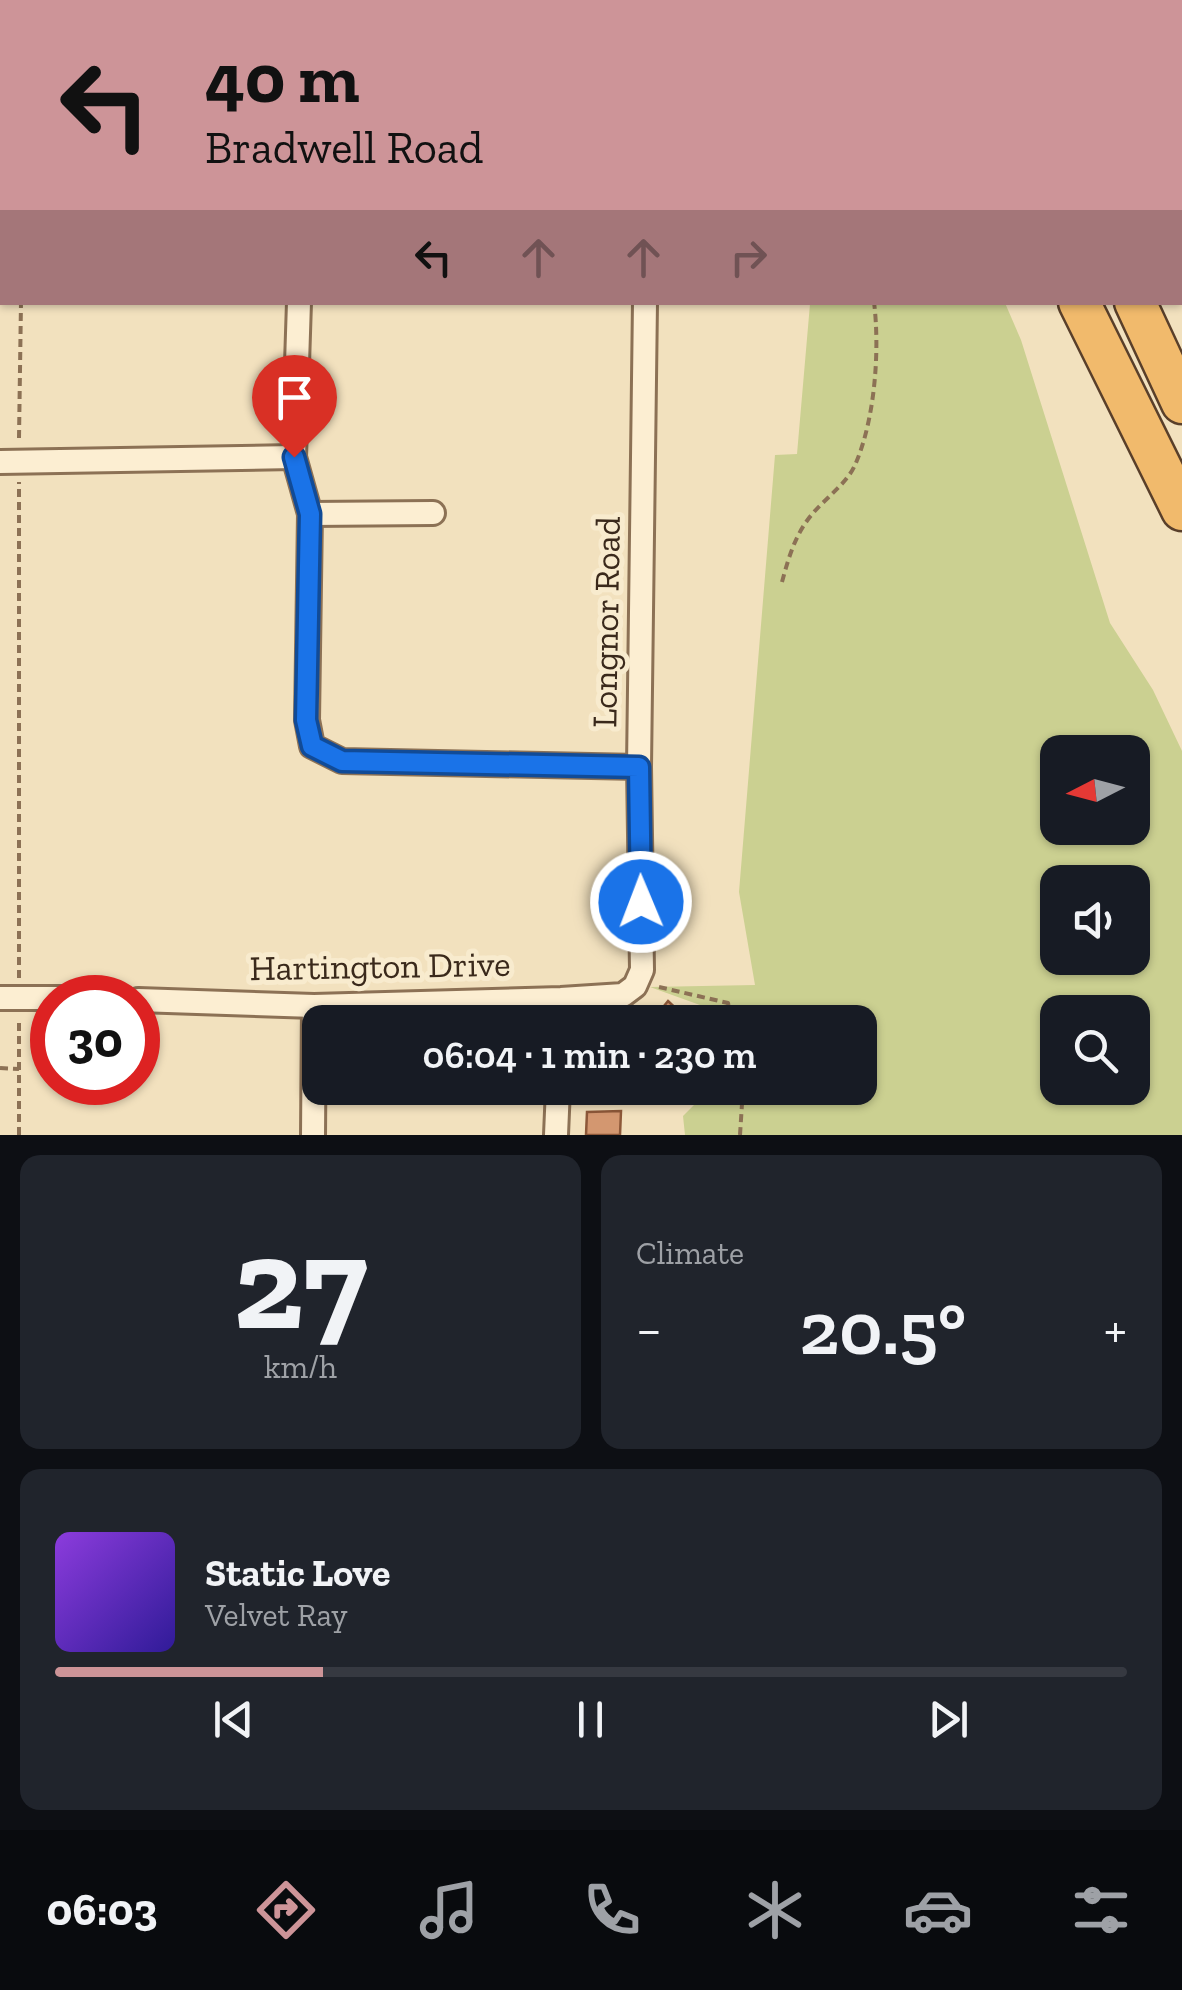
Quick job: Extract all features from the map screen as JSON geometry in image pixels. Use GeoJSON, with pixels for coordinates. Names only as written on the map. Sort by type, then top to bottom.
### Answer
{"type":"FeatureCollection","features":[{"type":"Feature","properties":{"kind":"highway"},"geometry":{"type":"LineString","coordinates":[[1080,305],[1182,510]]}},
{"type":"Feature","properties":{"kind":"highway"},"geometry":{"type":"LineString","coordinates":[[1136,305],[1182,403]]}},
{"type":"Feature","properties":{"kind":"street"},"geometry":{"type":"LineString","coordinates":[[299,305],[294,457],[310,514],[306,720],[312,746],[342,761],[639,767]]}},
{"type":"Feature","properties":{"kind":"street","name":"Longnor Road"},"geometry":{"type":"LineString","coordinates":[[629,990],[642,970],[639,767],[645,305]]}},
{"type":"Feature","properties":{"kind":"street"},"geometry":{"type":"LineString","coordinates":[[10,462],[294,457]]}},
{"type":"Feature","properties":{"kind":"street"},"geometry":{"type":"LineString","coordinates":[[310,514],[432,513]]}},
{"type":"Feature","properties":{"kind":"street","name":"Hartington Drive"},"geometry":{"type":"LineString","coordinates":[[580,1005],[629,990]]}},
{"type":"Feature","properties":{"kind":"street","name":"Hartington Drive"},"geometry":{"type":"LineString","coordinates":[[160,1001],[302,1006]]}},
{"type":"Feature","properties":{"kind":"street"},"geometry":{"type":"LineString","coordinates":[[313,1105],[313,1135]]}},
{"type":"Feature","properties":{"kind":"street"},"geometry":{"type":"LineString","coordinates":[[556,1135],[557,1105]]}},
{"type":"Feature","properties":{"kind":"path"},"geometry":{"type":"LineString","coordinates":[[18,1135],[19,1069],[10,997],[10,462],[21,305]]}},
{"type":"Feature","properties":{"kind":"path"},"geometry":{"type":"LineString","coordinates":[[782,582],[792,544],[811,515],[855,466],[877,360],[874,305]]}},
{"type":"Feature","properties":{"kind":"path"},"geometry":{"type":"LineString","coordinates":[[629,990],[651,986],[728,1005]]}},
{"type":"Feature","properties":{"kind":"path"},"geometry":{"type":"LineString","coordinates":[[0,1068],[19,1069]]}},
{"type":"Feature","properties":{"kind":"path"},"geometry":{"type":"LineString","coordinates":[[740,1135],[742,1105]]}},
{"type":"Feature","properties":{"kind":"green space"},"geometry":{"type":"Polygon","coordinates":[[[810,305],[1006,305],[1021,340],[1110,623],[1153,690],[1182,751],[1182,1135],[685,1135],[683,1116],[694,1105],[877,1105],[877,1005],[700,1005],[650,987],[755,985],[739,892],[775,455],[797,454],[810,305]]]}},
{"type":"Feature","properties":{"kind":"building"},"geometry":{"type":"Polygon","coordinates":[[[621,1111],[620,1135],[586,1135],[587,1112],[621,1111]]]}},
{"type":"Feature","properties":{"kind":"route"},"geometry":{"type":"LineString","coordinates":[[294,457],[310,514],[306,720],[312,746],[342,761],[639,767],[641,902]]}}]}
